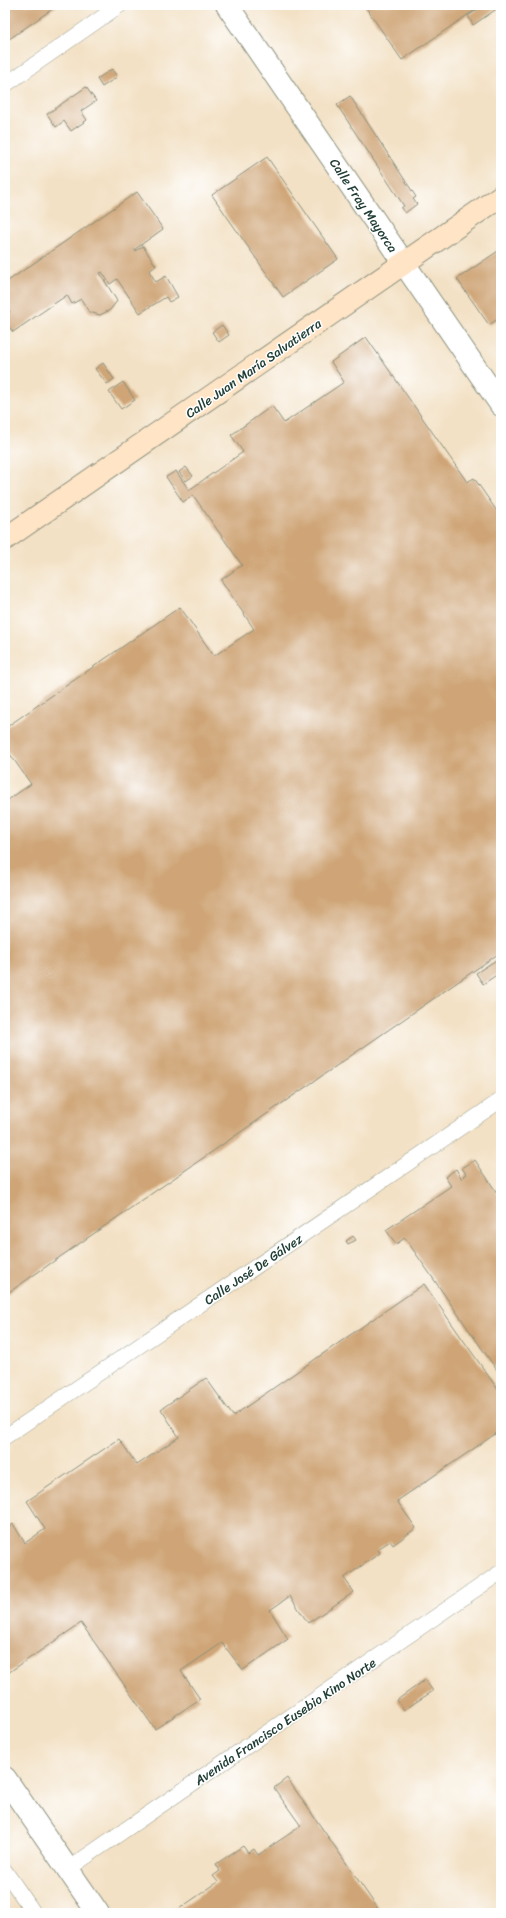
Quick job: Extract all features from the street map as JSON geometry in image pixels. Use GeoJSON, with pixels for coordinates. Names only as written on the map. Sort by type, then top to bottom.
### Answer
{"type":"FeatureCollection","features":[{"type":"Feature","properties":{"kind":"street","name":"Calle Fray Mayorca"},"geometry":{"type":"LineString","coordinates":[[227,5],[501,405]]}},
{"type":"Feature","properties":{"kind":"street","name":"Calle Juan María Salvatierra"},"geometry":{"type":"LineString","coordinates":[[5,539],[501,196]]}},
{"type":"Feature","properties":{"kind":"street"},"geometry":{"type":"LineString","coordinates":[[5,1778],[98,1913]]}},
{"type":"Feature","properties":{"kind":"lane"},"geometry":{"type":"LineString","coordinates":[[5,85],[120,5]]}},
{"type":"Feature","properties":{"kind":"lane","name":"Calle José De Gálvez"},"geometry":{"type":"LineString","coordinates":[[5,1437],[501,1100]]}},
{"type":"Feature","properties":{"kind":"lane","name":"Avenida Francisco Eusebio Kino Norte"},"geometry":{"type":"LineString","coordinates":[[68,1869],[501,1572]]}},
{"type":"Feature","properties":{"kind":"lane"},"geometry":{"type":"LineString","coordinates":[[5,1871],[34,1913]]}},
{"type":"Feature","properties":{"kind":"building"},"geometry":{"type":"Polygon","coordinates":[[[5,5],[58,5],[5,42],[5,5]]]}},
{"type":"Feature","properties":{"kind":"building"},"geometry":{"type":"Polygon","coordinates":[[[364,5],[482,5],[402,60],[364,5]]]}},
{"type":"Feature","properties":{"kind":"building"},"geometry":{"type":"Polygon","coordinates":[[[484,5],[501,6],[473,25],[468,16],[484,5]]]}},
{"type":"Feature","properties":{"kind":"building"},"geometry":{"type":"Polygon","coordinates":[[[112,69],[117,77],[102,87],[97,79],[112,69]]]}},
{"type":"Feature","properties":{"kind":"building"},"geometry":{"type":"Polygon","coordinates":[[[86,87],[96,101],[81,111],[87,120],[71,131],[64,121],[56,127],[47,114],[86,87]]]}},
{"type":"Feature","properties":{"kind":"building"},"geometry":{"type":"Polygon","coordinates":[[[350,96],[416,197],[413,199],[417,204],[405,213],[401,208],[404,206],[337,105],[350,96]]]}},
{"type":"Feature","properties":{"kind":"building"},"geometry":{"type":"Polygon","coordinates":[[[267,157],[338,259],[283,297],[212,195],[267,157]]]}},
{"type":"Feature","properties":{"kind":"building"},"geometry":{"type":"Polygon","coordinates":[[[137,192],[163,229],[135,249],[135,251],[143,246],[156,266],[149,271],[156,282],[166,276],[178,297],[169,302],[166,297],[140,313],[117,279],[110,284],[102,272],[100,273],[117,301],[110,310],[100,315],[89,312],[81,299],[72,304],[67,295],[13,332],[5,321],[5,315],[10,312],[5,304],[5,283],[137,192]]]}},
{"type":"Feature","properties":{"kind":"building"},"geometry":{"type":"Polygon","coordinates":[[[501,249],[501,317],[489,325],[457,279],[501,249]]]}},
{"type":"Feature","properties":{"kind":"building"},"geometry":{"type":"Polygon","coordinates":[[[222,325],[229,335],[219,342],[212,332],[222,325]]]}},
{"type":"Feature","properties":{"kind":"building"},"geometry":{"type":"Polygon","coordinates":[[[366,337],[467,482],[474,478],[501,517],[501,952],[5,1295],[5,802],[31,784],[5,747],[5,728],[180,607],[214,656],[254,629],[221,580],[242,565],[193,495],[183,502],[166,477],[176,471],[189,490],[243,452],[231,435],[272,406],[284,423],[344,382],[331,362],[366,337]]]}},
{"type":"Feature","properties":{"kind":"building"},"geometry":{"type":"Polygon","coordinates":[[[103,363],[114,379],[107,384],[95,369],[103,363]]]}},
{"type":"Feature","properties":{"kind":"building"},"geometry":{"type":"Polygon","coordinates":[[[123,382],[135,400],[121,409],[109,392],[123,382]]]}},
{"type":"Feature","properties":{"kind":"building"},"geometry":{"type":"Polygon","coordinates":[[[186,467],[193,476],[186,481],[179,472],[186,467]]]}},
{"type":"Feature","properties":{"kind":"building"},"geometry":{"type":"Polygon","coordinates":[[[501,957],[501,972],[483,984],[476,973],[501,957]]]}},
{"type":"Feature","properties":{"kind":"building"},"geometry":{"type":"Polygon","coordinates":[[[475,1160],[501,1199],[501,1376],[405,1238],[396,1244],[386,1230],[451,1186],[445,1177],[456,1169],[462,1179],[466,1174],[462,1168],[475,1160]]]}},
{"type":"Feature","properties":{"kind":"building"},"geometry":{"type":"Polygon","coordinates":[[[353,1236],[356,1240],[348,1244],[346,1241],[353,1236]]]}},
{"type":"Feature","properties":{"kind":"building"},"geometry":{"type":"Polygon","coordinates":[[[424,1284],[501,1394],[501,1430],[397,1501],[416,1528],[393,1545],[390,1541],[378,1549],[380,1553],[344,1578],[354,1592],[308,1623],[290,1596],[270,1610],[288,1639],[243,1670],[222,1643],[181,1671],[200,1699],[155,1729],[81,1623],[5,1675],[5,1530],[13,1524],[25,1543],[45,1529],[27,1501],[119,1439],[137,1465],[179,1437],[161,1409],[206,1378],[233,1416],[424,1284]]]}},
{"type":"Feature","properties":{"kind":"building"},"geometry":{"type":"Polygon","coordinates":[[[425,1680],[433,1691],[404,1710],[397,1700],[425,1680]]]}},
{"type":"Feature","properties":{"kind":"building"},"geometry":{"type":"Polygon","coordinates":[[[287,1778],[381,1913],[173,1913],[218,1882],[213,1876],[220,1871],[216,1864],[243,1846],[248,1853],[254,1849],[258,1855],[301,1826],[274,1788],[287,1778]]]}}]}
